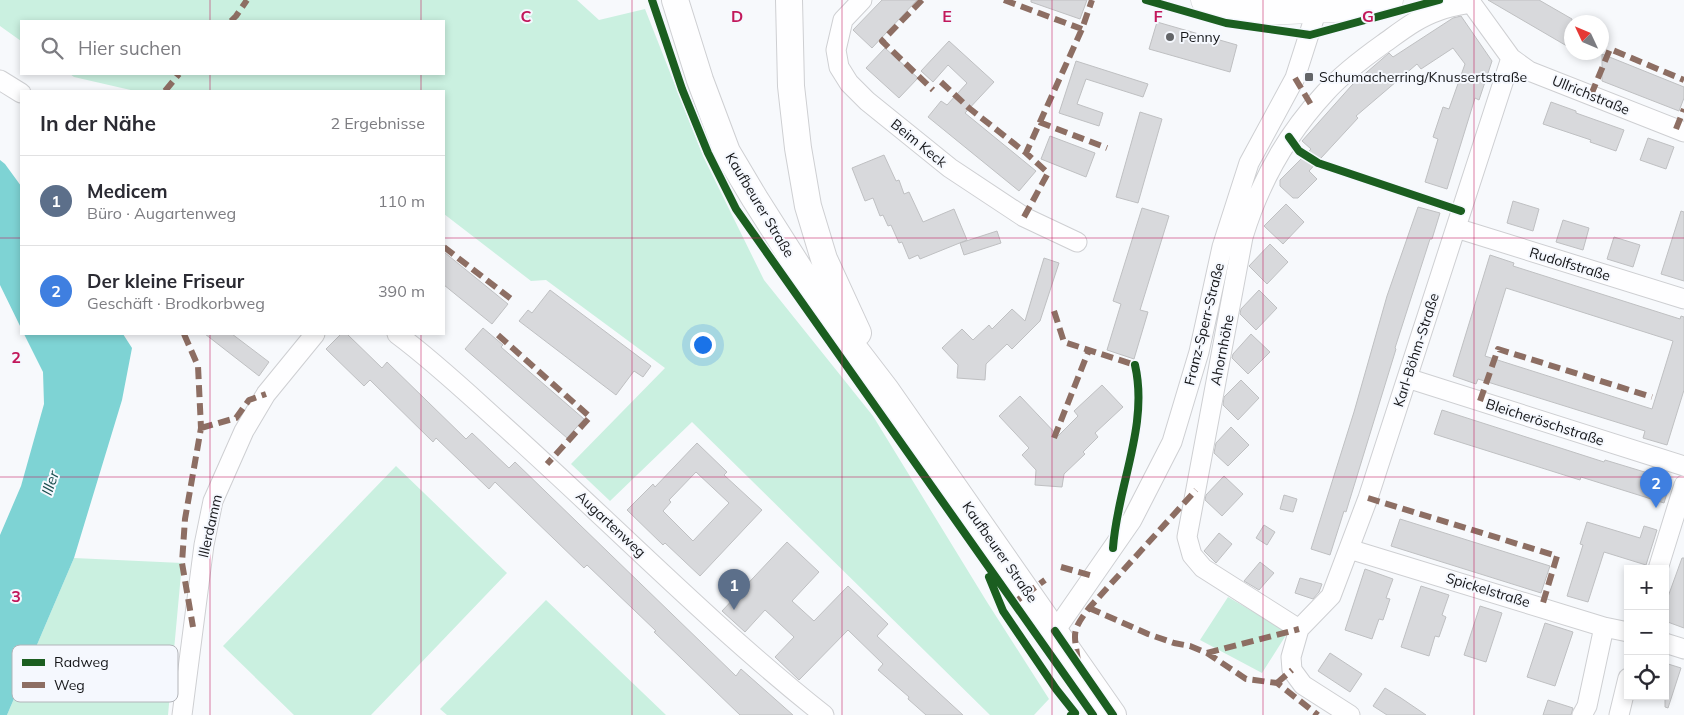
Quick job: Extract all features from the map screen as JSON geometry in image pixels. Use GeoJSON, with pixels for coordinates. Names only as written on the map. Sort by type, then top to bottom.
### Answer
{"type":"FeatureCollection","features":[{"type":"Feature","properties":{"kind":"main road"},"geometry":{"type":"LineString","coordinates":[[1205,0],[1263,11],[1319,4],[1357,7],[1389,0]]}},
{"type":"Feature","properties":{"kind":"street","name":"Kaufbeurer Straße"},"geometry":{"type":"LineString","coordinates":[[675,0],[700,80],[727,152],[754,199],[830,317],[886,390],[1113,715]]}},
{"type":"Feature","properties":{"kind":"street","name":"Kaufbeurer Straße"},"geometry":{"type":"LineString","coordinates":[[789,0],[792,86],[798,148],[808,206],[824,259],[845,308],[886,390]]}},
{"type":"Feature","properties":{"kind":"street","name":"Beim Keck"},"geometry":{"type":"LineString","coordinates":[[862,0],[843,20],[837,42],[836,50],[839,67],[849,83],[867,101],[950,168],[1024,217],[1077,242]]}},
{"type":"Feature","properties":{"kind":"street","name":"Ullrichstraße"},"geometry":{"type":"LineString","coordinates":[[1470,1],[1511,58],[1529,71],[1684,132]]}},
{"type":"Feature","properties":{"kind":"street","name":"Ahornhöhe"},"geometry":{"type":"LineString","coordinates":[[1300,630],[1203,568],[1192,555],[1187,537],[1244,237],[1251,211],[1289,137],[1325,93],[1355,64],[1410,25],[1438,10],[1470,1]]}},
{"type":"Feature","properties":{"kind":"street","name":"Franz-Sperr-Straße"},"geometry":{"type":"LineString","coordinates":[[1055,631],[1132,520],[1172,442],[1199,352],[1222,247],[1249,163],[1295,78],[1319,4]]}},
{"type":"Feature","properties":{"kind":"street","name":"Karl-Böhm-Straße"},"geometry":{"type":"LineString","coordinates":[[1300,630],[1331,596],[1368,498],[1511,58]]}},
{"type":"Feature","properties":{"kind":"street"},"geometry":{"type":"LineString","coordinates":[[0,80],[20,92]]}},
{"type":"Feature","properties":{"kind":"street","name":"Rudolfstraße"},"geometry":{"type":"LineString","coordinates":[[1456,228],[1684,299]]}},
{"type":"Feature","properties":{"kind":"street","name":"Illerdamm"},"geometry":{"type":"LineString","coordinates":[[182,715],[204,546],[213,501],[242,435],[266,394],[314,335]]}},
{"type":"Feature","properties":{"kind":"street","name":"Augartenweg"},"geometry":{"type":"LineString","coordinates":[[398,335],[423,353],[532,451],[687,596],[824,715]]}},
{"type":"Feature","properties":{"kind":"street","name":"Bleicheröschstraße"},"geometry":{"type":"LineString","coordinates":[[1407,378],[1684,466]]}},
{"type":"Feature","properties":{"kind":"street"},"geometry":{"type":"LineString","coordinates":[[1659,565],[1684,485]]}},
{"type":"Feature","properties":{"kind":"street","name":"Spickelstraße"},"geometry":{"type":"LineString","coordinates":[[1349,548],[1604,627],[1624,631]]}},
{"type":"Feature","properties":{"kind":"street"},"geometry":{"type":"LineString","coordinates":[[1582,715],[1587,706],[1604,627]]}},
{"type":"Feature","properties":{"kind":"street"},"geometry":{"type":"LineString","coordinates":[[1300,630],[1291,657],[1292,670],[1303,684],[1350,715]]}},
{"type":"Feature","properties":{"kind":"street"},"geometry":{"type":"LineString","coordinates":[[1669,644],[1684,649]]}},
{"type":"Feature","properties":{"kind":"street"},"geometry":{"type":"LineString","coordinates":[[1619,715],[1624,694]]}},
{"type":"Feature","properties":{"kind":"green space"},"geometry":{"type":"Polygon","coordinates":[[[0,0],[577,0],[599,20],[645,9],[703,156],[764,280],[873,416],[1049,699],[1034,715],[990,715],[692,422],[610,501],[571,464],[665,368],[546,280],[531,281],[445,215],[445,90],[131,90],[71,75],[445,75],[445,20],[20,20],[20,40],[0,26],[0,0]]]}},
{"type":"Feature","properties":{"kind":"green space"},"geometry":{"type":"Polygon","coordinates":[[[396,466],[507,573],[371,715],[294,715],[223,646],[396,466]]]}},
{"type":"Feature","properties":{"kind":"green space"},"geometry":{"type":"Polygon","coordinates":[[[74,558],[182,563],[174,645],[37,645],[74,558]]]}},
{"type":"Feature","properties":{"kind":"green space"},"geometry":{"type":"Polygon","coordinates":[[[1228,597],[1288,632],[1262,673],[1200,640],[1228,597]]]}},
{"type":"Feature","properties":{"kind":"green space"},"geometry":{"type":"Polygon","coordinates":[[[546,600],[666,715],[447,715],[440,709],[546,600]]]}},
{"type":"Feature","properties":{"kind":"green space"},"geometry":{"type":"Polygon","coordinates":[[[13,702],[169,702],[168,715],[7,715],[13,702]]]}},
{"type":"Feature","properties":{"kind":"water"},"geometry":{"type":"Polygon","coordinates":[[[0,160],[20,185],[20,326],[0,285],[0,160]]]}},
{"type":"Feature","properties":{"kind":"water","name":"Iller"},"geometry":{"type":"Polygon","coordinates":[[[24,335],[124,335],[132,348],[122,400],[74,558],[37,645],[12,645],[13,702],[7,715],[0,715],[0,535],[21,486],[44,404],[43,372],[24,335]]]}},
{"type":"Feature","properties":{"kind":"building"},"geometry":{"type":"Polygon","coordinates":[[[882,0],[917,0],[872,48],[853,30],[882,0]]]}},
{"type":"Feature","properties":{"kind":"building"},"geometry":{"type":"Polygon","coordinates":[[[1031,0],[1087,0],[1080,19],[1031,2],[1031,0]]]}},
{"type":"Feature","properties":{"kind":"building"},"geometry":{"type":"Polygon","coordinates":[[[1488,0],[1539,0],[1565,15],[1564,44],[1488,0]]]}},
{"type":"Feature","properties":{"kind":"building"},"geometry":{"type":"Polygon","coordinates":[[[1461,16],[1492,61],[1479,100],[1475,98],[1447,189],[1425,182],[1438,139],[1433,137],[1443,107],[1449,109],[1465,64],[1453,48],[1421,69],[1417,64],[1356,116],[1358,118],[1309,171],[1317,179],[1298,198],[1293,198],[1280,186],[1280,180],[1311,149],[1302,141],[1352,85],[1389,53],[1393,57],[1453,18],[1461,16]]]}},
{"type":"Feature","properties":{"kind":"building"},"geometry":{"type":"Polygon","coordinates":[[[1157,22],[1237,45],[1230,72],[1149,49],[1157,22]]]}},
{"type":"Feature","properties":{"kind":"building"},"geometry":{"type":"Polygon","coordinates":[[[949,41],[994,82],[965,113],[1036,171],[1019,191],[928,117],[941,101],[947,105],[967,83],[948,65],[933,82],[921,71],[949,41]]]}},
{"type":"Feature","properties":{"kind":"building"},"geometry":{"type":"Polygon","coordinates":[[[885,48],[918,78],[899,98],[866,68],[885,48]]]}},
{"type":"Feature","properties":{"kind":"building"},"geometry":{"type":"Polygon","coordinates":[[[1609,57],[1684,87],[1684,98],[1679,111],[1602,81],[1602,60],[1609,60],[1609,57]]]}},
{"type":"Feature","properties":{"kind":"building"},"geometry":{"type":"Polygon","coordinates":[[[1076,61],[1148,84],[1143,97],[1086,79],[1077,104],[1103,113],[1099,126],[1059,113],[1076,61]]]}},
{"type":"Feature","properties":{"kind":"building"},"geometry":{"type":"Polygon","coordinates":[[[1551,102],[1624,130],[1616,151],[1590,142],[1591,140],[1543,124],[1551,102]]]}},
{"type":"Feature","properties":{"kind":"building"},"geometry":{"type":"Polygon","coordinates":[[[1140,112],[1162,119],[1138,203],[1116,197],[1140,112]]]}},
{"type":"Feature","properties":{"kind":"building"},"geometry":{"type":"Polygon","coordinates":[[[1050,136],[1095,153],[1086,177],[1041,159],[1050,136]]]}},
{"type":"Feature","properties":{"kind":"building"},"geometry":{"type":"Polygon","coordinates":[[[1648,138],[1674,147],[1666,169],[1640,160],[1648,138]]]}},
{"type":"Feature","properties":{"kind":"building"},"geometry":{"type":"Polygon","coordinates":[[[884,155],[896,181],[899,180],[904,194],[909,192],[923,222],[954,209],[967,240],[920,259],[918,255],[909,259],[902,242],[899,243],[891,225],[888,226],[883,215],[880,216],[873,198],[865,201],[852,168],[884,155]]]}},
{"type":"Feature","properties":{"kind":"building"},"geometry":{"type":"Polygon","coordinates":[[[1513,201],[1539,209],[1533,231],[1507,223],[1513,201]]]}},
{"type":"Feature","properties":{"kind":"building"},"geometry":{"type":"Polygon","coordinates":[[[1286,204],[1304,222],[1283,244],[1264,226],[1286,204]]]}},
{"type":"Feature","properties":{"kind":"building"},"geometry":{"type":"Polygon","coordinates":[[[1418,207],[1440,213],[1395,348],[1346,512],[1344,511],[1330,555],[1311,549],[1354,412],[1387,296],[1418,207]]]}},
{"type":"Feature","properties":{"kind":"building"},"geometry":{"type":"Polygon","coordinates":[[[1142,208],[1169,216],[1140,310],[1148,312],[1134,359],[1107,350],[1121,304],[1113,301],[1142,208]]]}},
{"type":"Feature","properties":{"kind":"building"},"geometry":{"type":"Polygon","coordinates":[[[1681,211],[1684,212],[1684,281],[1661,274],[1681,211]]]}},
{"type":"Feature","properties":{"kind":"building"},"geometry":{"type":"Polygon","coordinates":[[[1563,220],[1589,228],[1583,250],[1556,242],[1563,220]]]}},
{"type":"Feature","properties":{"kind":"building"},"geometry":{"type":"Polygon","coordinates":[[[997,231],[1001,243],[964,255],[960,243],[997,231]]]}},
{"type":"Feature","properties":{"kind":"building"},"geometry":{"type":"Polygon","coordinates":[[[1614,237],[1640,245],[1633,267],[1607,259],[1614,237]]]}},
{"type":"Feature","properties":{"kind":"building"},"geometry":{"type":"Polygon","coordinates":[[[1270,244],[1288,262],[1267,284],[1249,266],[1270,244]]]}},
{"type":"Feature","properties":{"kind":"building"},"geometry":{"type":"Polygon","coordinates":[[[445,253],[508,304],[492,324],[445,286],[445,253]]]}},
{"type":"Feature","properties":{"kind":"building"},"geometry":{"type":"Polygon","coordinates":[[[1490,255],[1514,263],[1513,266],[1680,319],[1681,316],[1684,317],[1684,390],[1667,445],[1643,438],[1645,431],[1478,379],[1476,384],[1453,376],[1490,255]],[[1506,288],[1485,356],[1652,409],[1673,341],[1506,288]]]}},
{"type":"Feature","properties":{"kind":"building"},"geometry":{"type":"Polygon","coordinates":[[[1044,258],[1059,263],[1040,321],[1012,349],[1007,344],[986,364],[985,380],[957,378],[958,365],[942,348],[962,329],[973,340],[989,325],[992,329],[1012,309],[1025,321],[1044,258]]]}},
{"type":"Feature","properties":{"kind":"building"},"geometry":{"type":"Polygon","coordinates":[[[550,290],[651,366],[643,377],[634,371],[616,395],[519,321],[528,310],[532,313],[550,290]]]}},
{"type":"Feature","properties":{"kind":"building"},"geometry":{"type":"Polygon","coordinates":[[[1259,290],[1277,308],[1256,330],[1240,314],[1241,309],[1259,290]]]}},
{"type":"Feature","properties":{"kind":"building"},"geometry":{"type":"Polygon","coordinates":[[[483,328],[503,345],[501,347],[584,419],[567,438],[465,349],[483,328]]]}},
{"type":"Feature","properties":{"kind":"building"},"geometry":{"type":"Polygon","coordinates":[[[1251,334],[1270,352],[1248,374],[1232,358],[1233,354],[1251,334]]]}},
{"type":"Feature","properties":{"kind":"building"},"geometry":{"type":"Polygon","coordinates":[[[206,335],[233,335],[269,362],[259,376],[206,335]]]}},
{"type":"Feature","properties":{"kind":"building"},"geometry":{"type":"Polygon","coordinates":[[[340,335],[348,335],[382,368],[387,362],[466,439],[472,433],[509,468],[515,462],[736,676],[741,669],[793,715],[740,715],[587,565],[584,568],[495,482],[489,489],[436,438],[433,442],[370,380],[364,386],[326,349],[340,335]]]}},
{"type":"Feature","properties":{"kind":"building"},"geometry":{"type":"Polygon","coordinates":[[[1241,380],[1259,398],[1238,420],[1223,405],[1224,397],[1241,380]]]}},
{"type":"Feature","properties":{"kind":"building"},"geometry":{"type":"Polygon","coordinates":[[[1102,385],[1123,407],[1095,433],[1098,437],[1083,452],[1085,454],[1064,474],[1062,487],[1035,485],[1036,470],[1022,455],[1029,448],[999,416],[1020,396],[1058,436],[1078,416],[1074,411],[1102,385]]]}},
{"type":"Feature","properties":{"kind":"building"},"geometry":{"type":"Polygon","coordinates":[[[1442,410],[1604,462],[1605,460],[1671,480],[1664,503],[1581,477],[1580,480],[1434,434],[1442,410]]]}},
{"type":"Feature","properties":{"kind":"building"},"geometry":{"type":"Polygon","coordinates":[[[1231,427],[1249,445],[1228,466],[1214,453],[1216,443],[1231,427]]]}},
{"type":"Feature","properties":{"kind":"building"},"geometry":{"type":"Polygon","coordinates":[[[697,443],[727,472],[724,475],[762,510],[700,576],[665,543],[663,545],[627,510],[653,484],[655,487],[697,443]],[[696,472],[669,500],[671,502],[663,511],[693,541],[729,503],[696,472]]]}},
{"type":"Feature","properties":{"kind":"building"},"geometry":{"type":"Polygon","coordinates":[[[1224,476],[1243,494],[1222,516],[1205,500],[1206,495],[1224,476]]]}},
{"type":"Feature","properties":{"kind":"building"},"geometry":{"type":"Polygon","coordinates":[[[1284,495],[1297,499],[1293,512],[1280,509],[1284,495]]]}},
{"type":"Feature","properties":{"kind":"building"},"geometry":{"type":"Polygon","coordinates":[[[1400,519],[1550,566],[1541,593],[1391,546],[1400,519]]]}},
{"type":"Feature","properties":{"kind":"building"},"geometry":{"type":"Polygon","coordinates":[[[1587,522],[1640,538],[1644,526],[1657,530],[1646,565],[1604,552],[1588,602],[1567,596],[1583,545],[1580,544],[1587,522]]]}},
{"type":"Feature","properties":{"kind":"building"},"geometry":{"type":"Polygon","coordinates":[[[1264,525],[1275,532],[1267,545],[1256,538],[1264,525]]]}},
{"type":"Feature","properties":{"kind":"building"},"geometry":{"type":"Polygon","coordinates":[[[1219,533],[1232,544],[1216,563],[1204,551],[1219,533]]]}},
{"type":"Feature","properties":{"kind":"building"},"geometry":{"type":"Polygon","coordinates":[[[787,542],[819,572],[792,601],[814,621],[848,586],[888,624],[877,636],[963,715],[926,715],[908,699],[909,697],[878,670],[883,664],[848,630],[799,680],[775,657],[794,637],[765,610],[745,632],[722,611],[787,542]]]}},
{"type":"Feature","properties":{"kind":"building"},"geometry":{"type":"Polygon","coordinates":[[[1682,558],[1684,558],[1684,628],[1669,622],[1669,594],[1682,558]]]}},
{"type":"Feature","properties":{"kind":"building"},"geometry":{"type":"Polygon","coordinates":[[[1260,562],[1274,573],[1259,590],[1244,581],[1260,562]]]}},
{"type":"Feature","properties":{"kind":"building"},"geometry":{"type":"Polygon","coordinates":[[[1365,569],[1393,579],[1386,598],[1390,599],[1383,620],[1379,619],[1372,639],[1345,630],[1365,569]]]}},
{"type":"Feature","properties":{"kind":"building"},"geometry":{"type":"Polygon","coordinates":[[[1300,578],[1322,584],[1319,592],[1313,599],[1295,593],[1300,578]]]}},
{"type":"Feature","properties":{"kind":"building"},"geometry":{"type":"Polygon","coordinates":[[[1421,586],[1449,595],[1442,615],[1446,617],[1439,637],[1435,636],[1429,656],[1401,647],[1421,586]]]}},
{"type":"Feature","properties":{"kind":"building"},"geometry":{"type":"Polygon","coordinates":[[[1480,606],[1502,613],[1486,662],[1464,655],[1480,606]]]}},
{"type":"Feature","properties":{"kind":"building"},"geometry":{"type":"Polygon","coordinates":[[[1545,623],[1573,632],[1555,686],[1527,677],[1545,623]]]}},
{"type":"Feature","properties":{"kind":"building"},"geometry":{"type":"Polygon","coordinates":[[[1330,653],[1362,674],[1350,692],[1318,671],[1330,653]]]}},
{"type":"Feature","properties":{"kind":"building"},"geometry":{"type":"Polygon","coordinates":[[[1669,664],[1681,668],[1668,708],[1665,707],[1665,700],[1669,700],[1669,664]]]}},
{"type":"Feature","properties":{"kind":"building"},"geometry":{"type":"Polygon","coordinates":[[[1385,688],[1426,715],[1387,715],[1373,706],[1385,688]]]}},
{"type":"Feature","properties":{"kind":"building"},"geometry":{"type":"Polygon","coordinates":[[[1548,700],[1573,708],[1571,715],[1543,715],[1548,700]]]}},
{"type":"Feature","properties":{"kind":"marked path"},"geometry":{"type":"LineString","coordinates":[[232,20],[247,0]]}},
{"type":"Feature","properties":{"kind":"marked path"},"geometry":{"type":"LineString","coordinates":[[922,0],[882,41],[933,90]]}},
{"type":"Feature","properties":{"kind":"marked path"},"geometry":{"type":"LineString","coordinates":[[1004,0],[1082,29]]}},
{"type":"Feature","properties":{"kind":"marked path"},"geometry":{"type":"LineString","coordinates":[[941,82],[969,108],[1026,153],[1082,29],[1092,0]]}},
{"type":"Feature","properties":{"kind":"marked path"},"geometry":{"type":"LineString","coordinates":[[1591,95],[1610,49],[1684,80]]}},
{"type":"Feature","properties":{"kind":"marked path"},"geometry":{"type":"LineString","coordinates":[[166,90],[178,75]]}},
{"type":"Feature","properties":{"kind":"marked path"},"geometry":{"type":"LineString","coordinates":[[1295,78],[1313,108]]}},
{"type":"Feature","properties":{"kind":"marked path"},"geometry":{"type":"LineString","coordinates":[[1676,129],[1684,109]]}},
{"type":"Feature","properties":{"kind":"marked path"},"geometry":{"type":"LineString","coordinates":[[1039,122],[1107,148]]}},
{"type":"Feature","properties":{"kind":"marked path"},"geometry":{"type":"LineString","coordinates":[[1024,217],[1048,173],[1026,153]]}},
{"type":"Feature","properties":{"kind":"marked path"},"geometry":{"type":"LineString","coordinates":[[445,248],[515,302]]}},
{"type":"Feature","properties":{"kind":"marked path"},"geometry":{"type":"LineString","coordinates":[[1054,311],[1064,342],[1135,365],[1136,368]]}},
{"type":"Feature","properties":{"kind":"marked path"},"geometry":{"type":"LineString","coordinates":[[184,335],[198,366],[201,428],[185,519],[182,563],[193,627]]}},
{"type":"Feature","properties":{"kind":"marked path"},"geometry":{"type":"LineString","coordinates":[[498,335],[590,417],[547,464]]}},
{"type":"Feature","properties":{"kind":"marked path"},"geometry":{"type":"LineString","coordinates":[[1480,401],[1498,349],[1652,397]]}},
{"type":"Feature","properties":{"kind":"marked path"},"geometry":{"type":"LineString","coordinates":[[1054,438],[1089,350]]}},
{"type":"Feature","properties":{"kind":"marked path"},"geometry":{"type":"LineString","coordinates":[[201,428],[236,418],[249,400],[266,394]]}},
{"type":"Feature","properties":{"kind":"marked path"},"geometry":{"type":"LineString","coordinates":[[1078,661],[1075,633],[1083,616],[1196,490]]}},
{"type":"Feature","properties":{"kind":"marked path"},"geometry":{"type":"LineString","coordinates":[[1368,498],[1557,556],[1542,606]]}},
{"type":"Feature","properties":{"kind":"marked path"},"geometry":{"type":"LineString","coordinates":[[1061,567],[1093,576]]}},
{"type":"Feature","properties":{"kind":"marked path"},"geometry":{"type":"LineString","coordinates":[[1011,605],[1045,580]]}},
{"type":"Feature","properties":{"kind":"marked path"},"geometry":{"type":"LineString","coordinates":[[1089,608],[1148,634],[1207,653],[1246,679],[1277,683],[1318,715]]}},
{"type":"Feature","properties":{"kind":"marked path"},"geometry":{"type":"LineString","coordinates":[[1207,653],[1299,629]]}},
{"type":"Feature","properties":{"kind":"marked path"},"geometry":{"type":"LineString","coordinates":[[1277,683],[1292,670]]}},
{"type":"Feature","properties":{"kind":"cycle path"},"geometry":{"type":"LineString","coordinates":[[652,0],[682,89],[708,153],[736,209],[1093,715]]}},
{"type":"Feature","properties":{"kind":"cycle path"},"geometry":{"type":"LineString","coordinates":[[1146,0],[1226,23],[1310,35],[1439,0]]}},
{"type":"Feature","properties":{"kind":"cycle path"},"geometry":{"type":"LineString","coordinates":[[1289,137],[1299,151],[1318,163],[1461,211]]}},
{"type":"Feature","properties":{"kind":"cycle path"},"geometry":{"type":"LineString","coordinates":[[1113,548],[1138,411],[1135,365]]}},
{"type":"Feature","properties":{"kind":"cycle path"},"geometry":{"type":"LineString","coordinates":[[989,577],[1003,611],[1056,689],[1075,713],[1071,715]]}},
{"type":"Feature","properties":{"kind":"cycle path"},"geometry":{"type":"LineString","coordinates":[[1055,631],[1113,715]]}},
{"type":"Feature","properties":{"kind":"place","name":"Penny"},"geometry":{"type":"Point","coordinates":[1170,37]}},
{"type":"Feature","properties":{"kind":"place","name":"Schumacherring/Knussertstraße"},"geometry":{"type":"Point","coordinates":[1309,77]}},
{"type":"Feature","properties":{"kind":"place","name":"Der kleine Friseur"},"geometry":{"type":"Point","coordinates":[1656,508]}},
{"type":"Feature","properties":{"kind":"place","name":"Medicem"},"geometry":{"type":"Point","coordinates":[734,610]}}]}
